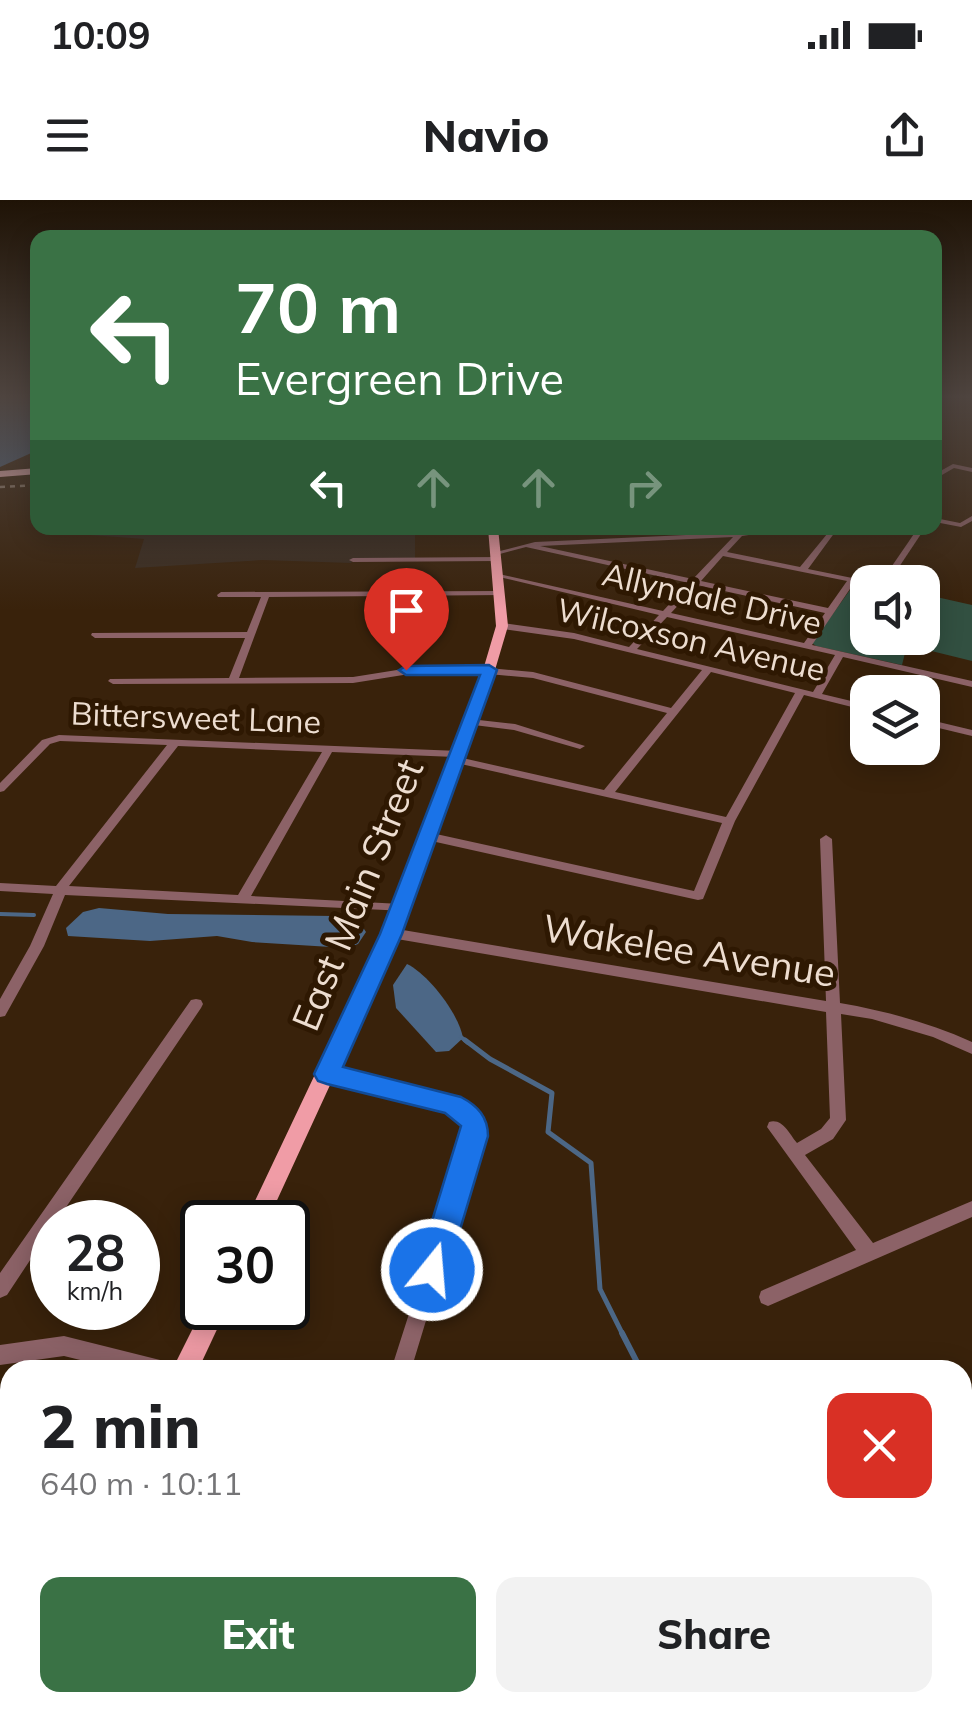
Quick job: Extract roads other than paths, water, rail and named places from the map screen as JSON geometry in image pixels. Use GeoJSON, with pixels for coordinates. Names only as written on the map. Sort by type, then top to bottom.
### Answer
{"type":"FeatureCollection","features":[{"type":"Feature","properties":{"kind":"highway"},"geometry":{"type":"LineString","coordinates":[[0,470],[27,469]]}},
{"type":"Feature","properties":{"kind":"main road","name":"East Main Street"},"geometry":{"type":"LineString","coordinates":[[267,1200],[391,934],[489,670],[502,626],[494,535]]}},
{"type":"Feature","properties":{"kind":"main road"},"geometry":{"type":"LineString","coordinates":[[190,1360],[204,1330]]}},
{"type":"Feature","properties":{"kind":"street"},"geometry":{"type":"LineString","coordinates":[[961,525],[972,518]]}},
{"type":"Feature","properties":{"kind":"street"},"geometry":{"type":"LineString","coordinates":[[942,521],[972,528]]}},
{"type":"Feature","properties":{"kind":"street"},"geometry":{"type":"LineString","coordinates":[[352,560],[496,552],[604,537],[691,535]]}},
{"type":"Feature","properties":{"kind":"street"},"geometry":{"type":"LineString","coordinates":[[631,650],[723,554],[734,535]]}},
{"type":"Feature","properties":{"kind":"street"},"geometry":{"type":"LineString","coordinates":[[803,570],[830,535]]}},
{"type":"Feature","properties":{"kind":"street"},"geometry":{"type":"LineString","coordinates":[[897,565],[917,535]]}},
{"type":"Feature","properties":{"kind":"street"},"geometry":{"type":"LineString","coordinates":[[526,545],[828,611]]}},
{"type":"Feature","properties":{"kind":"street"},"geometry":{"type":"LineString","coordinates":[[723,554],[850,580]]}},
{"type":"Feature","properties":{"kind":"street","name":"Allyndale Drive"},"geometry":{"type":"LineString","coordinates":[[499,576],[972,684]]}},
{"type":"Feature","properties":{"kind":"street"},"geometry":{"type":"LineString","coordinates":[[806,646],[850,583]]}},
{"type":"Feature","properties":{"kind":"street"},"geometry":{"type":"LineString","coordinates":[[221,596],[500,593]]}},
{"type":"Feature","properties":{"kind":"street"},"geometry":{"type":"LineString","coordinates":[[232,680],[266,595]]}},
{"type":"Feature","properties":{"kind":"street","name":"Wilcoxson Avenue"},"geometry":{"type":"LineString","coordinates":[[502,626],[566,634],[850,704]]}},
{"type":"Feature","properties":{"kind":"street"},"geometry":{"type":"LineString","coordinates":[[95,635],[250,634]]}},
{"type":"Feature","properties":{"kind":"street"},"geometry":{"type":"LineString","coordinates":[[816,695],[840,654]]}},
{"type":"Feature","properties":{"kind":"street"},"geometry":{"type":"LineString","coordinates":[[113,681],[352,680],[422,668],[489,670],[533,674],[675,712]]}},
{"type":"Feature","properties":{"kind":"street"},"geometry":{"type":"LineString","coordinates":[[607,794],[709,668]]}},
{"type":"Feature","properties":{"kind":"street"},"geometry":{"type":"LineString","coordinates":[[428,836],[698,896],[729,821],[801,692]]}},
{"type":"Feature","properties":{"kind":"street"},"geometry":{"type":"LineString","coordinates":[[470,722],[511,726],[580,746]]}},
{"type":"Feature","properties":{"kind":"street"},"geometry":{"type":"LineString","coordinates":[[940,726],[972,734]]}},
{"type":"Feature","properties":{"kind":"street","name":"Bittersweet Lane"},"geometry":{"type":"LineString","coordinates":[[3,783],[52,739],[328,748],[457,757]]}},
{"type":"Feature","properties":{"kind":"street"},"geometry":{"type":"LineString","coordinates":[[1,1010],[37,946],[61,890],[176,742]]}},
{"type":"Feature","properties":{"kind":"street"},"geometry":{"type":"LineString","coordinates":[[243,898],[328,748]]}},
{"type":"Feature","properties":{"kind":"street"},"geometry":{"type":"LineString","coordinates":[[457,757],[729,821]]}},
{"type":"Feature","properties":{"kind":"street"},"geometry":{"type":"LineString","coordinates":[[796,1152],[827,1134],[838,1120],[826,838]]}},
{"type":"Feature","properties":{"kind":"street"},"geometry":{"type":"LineString","coordinates":[[0,887],[400,908]]}},
{"type":"Feature","properties":{"kind":"street","name":"Wakelee Avenue"},"geometry":{"type":"LineString","coordinates":[[391,934],[834,1008],[908,1023],[972,1048]]}},
{"type":"Feature","properties":{"kind":"street"},"geometry":{"type":"LineString","coordinates":[[0,1289],[196,1004]]}},
{"type":"Feature","properties":{"kind":"street"},"geometry":{"type":"LineString","coordinates":[[327,1074],[452,1104],[474,1124],[474,1136],[404,1360]]}},
{"type":"Feature","properties":{"kind":"street"},"geometry":{"type":"LineString","coordinates":[[775,1127],[868,1253]]}},
{"type":"Feature","properties":{"kind":"street"},"geometry":{"type":"LineString","coordinates":[[768,1296],[972,1209]]}},
{"type":"Feature","properties":{"kind":"street"},"geometry":{"type":"LineString","coordinates":[[0,1354],[64,1346],[120,1360]]}},
{"type":"Feature","properties":{"kind":"water"},"geometry":{"type":"Polygon","coordinates":[[[99,908],[168,914],[335,916],[358,920],[366,932],[358,944],[347,948],[217,936],[150,941],[68,936],[66,928],[83,912],[99,908]]]}},
{"type":"Feature","properties":{"kind":"water"},"geometry":{"type":"Polygon","coordinates":[[[407,964],[433,985],[456,1018],[463,1038],[449,1051],[436,1052],[396,1008],[393,985],[407,964]]]}},
{"type":"Feature","properties":{"kind":"waterway"},"geometry":{"type":"LineString","coordinates":[[0,914],[34,915]]}},
{"type":"Feature","properties":{"kind":"waterway"},"geometry":{"type":"LineString","coordinates":[[461,1037],[468,1043]]}},
{"type":"Feature","properties":{"kind":"waterway"},"geometry":{"type":"LineString","coordinates":[[465,1040],[490,1059],[552,1093],[548,1132],[591,1163],[600,1289],[622,1333]]}},
{"type":"Feature","properties":{"kind":"waterway"},"geometry":{"type":"LineString","coordinates":[[622,1333],[636,1360]]}},
{"type":"Feature","properties":{"kind":"railway"},"geometry":{"type":"LineString","coordinates":[[0,487],[30,485]]}}]}
